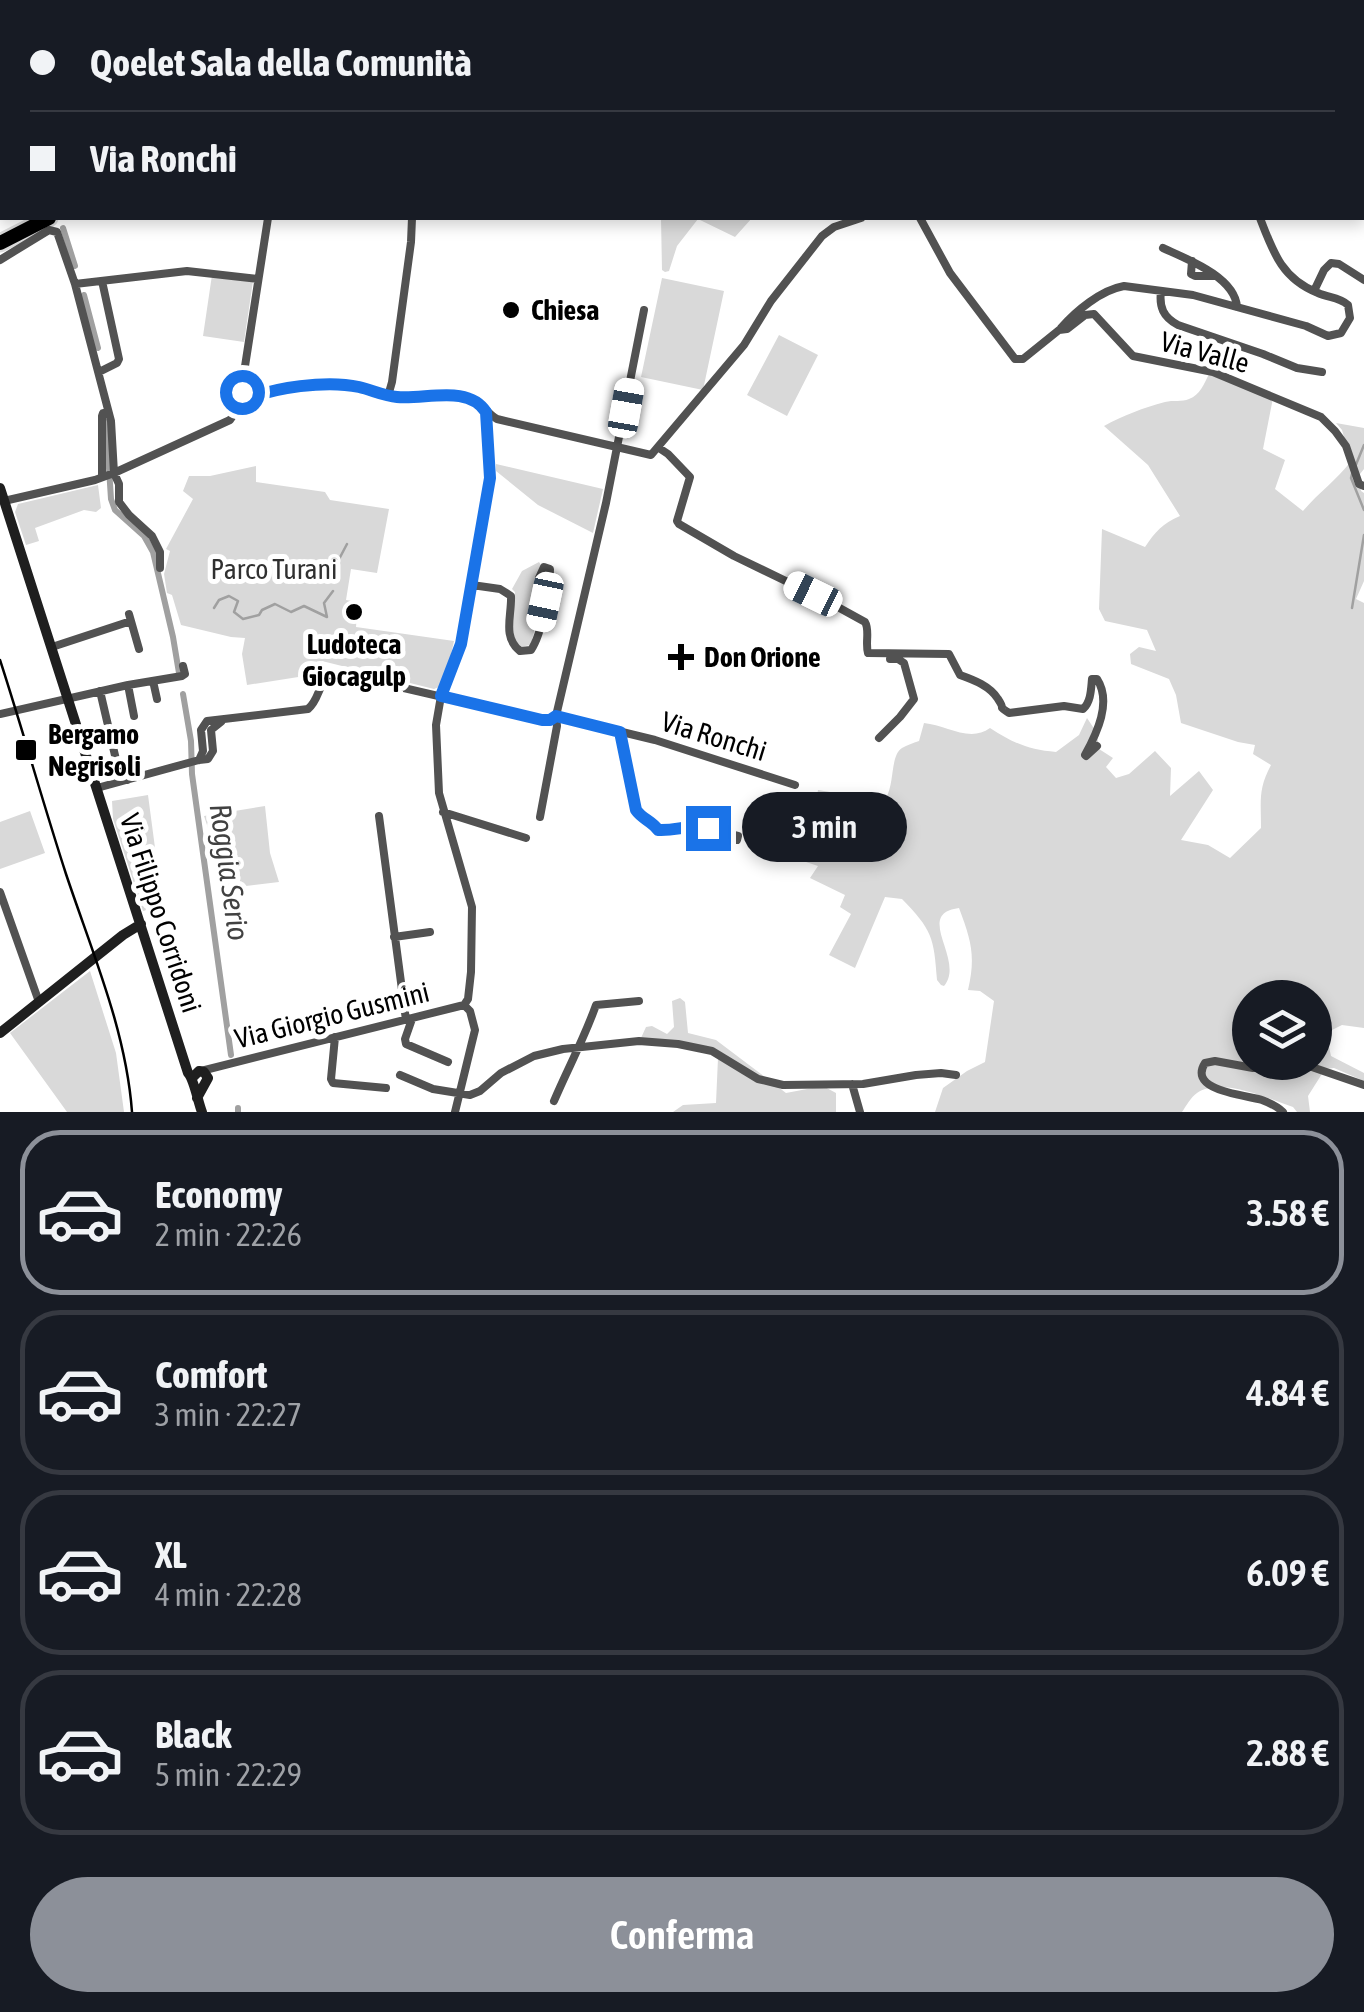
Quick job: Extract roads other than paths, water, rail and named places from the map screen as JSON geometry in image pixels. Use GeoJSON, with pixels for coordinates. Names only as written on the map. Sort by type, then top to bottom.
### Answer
{"type":"FeatureCollection","features":[{"type":"Feature","properties":{"kind":"highway"},"geometry":{"type":"LineString","coordinates":[[0,240],[35,220]]}},
{"type":"Feature","properties":{"kind":"highway"},"geometry":{"type":"LineString","coordinates":[[0,240],[52,224]]}},
{"type":"Feature","properties":{"kind":"street"},"geometry":{"type":"LineString","coordinates":[[243,401],[268,220]]}},
{"type":"Feature","properties":{"kind":"street"},"geometry":{"type":"LineString","coordinates":[[388,396],[412,220]]}},
{"type":"Feature","properties":{"kind":"street"},"geometry":{"type":"LineString","coordinates":[[4,501],[107,475],[230,420],[243,401],[319,385],[356,386],[401,398],[465,396],[480,403],[497,419],[649,456],[744,345],[771,300],[822,236],[856,220]]}},
{"type":"Feature","properties":{"kind":"street","name":"Via Valle"},"geometry":{"type":"LineString","coordinates":[[921,220],[950,273],[1011,357],[1023,359],[1059,330],[1094,314],[1133,356],[1213,372],[1321,417],[1346,446],[1356,478],[1364,486]]}},
{"type":"Feature","properties":{"kind":"street"},"geometry":{"type":"LineString","coordinates":[[1059,330],[1088,304],[1124,286],[1193,295],[1306,326],[1328,336],[1341,333],[1350,318],[1348,305],[1293,280],[1280,266],[1261,220]]}},
{"type":"Feature","properties":{"kind":"street"},"geometry":{"type":"LineString","coordinates":[[0,260],[49,230],[52,224]]}},
{"type":"Feature","properties":{"kind":"street"},"geometry":{"type":"LineString","coordinates":[[52,224],[74,284],[112,429],[107,475]]}},
{"type":"Feature","properties":{"kind":"street"},"geometry":{"type":"LineString","coordinates":[[1163,248],[1217,277],[1232,290],[1237,307]]}},
{"type":"Feature","properties":{"kind":"street"},"geometry":{"type":"LineString","coordinates":[[1314,292],[1331,263],[1364,280]]}},
{"type":"Feature","properties":{"kind":"street"},"geometry":{"type":"LineString","coordinates":[[74,284],[187,271],[258,278]]}},
{"type":"Feature","properties":{"kind":"street"},"geometry":{"type":"LineString","coordinates":[[98,372],[119,362],[102,281]]}},
{"type":"Feature","properties":{"kind":"street"},"geometry":{"type":"LineString","coordinates":[[1161,291],[1163,312],[1178,325],[1297,368],[1322,372]]}},
{"type":"Feature","properties":{"kind":"street"},"geometry":{"type":"LineString","coordinates":[[540,817],[556,716],[618,448],[644,310]]}},
{"type":"Feature","properties":{"kind":"street"},"geometry":{"type":"LineString","coordinates":[[455,1112],[475,1030],[470,1011],[464,1005],[471,972],[472,906],[439,792],[436,726],[441,696],[459,653],[490,478],[486,412]]}},
{"type":"Feature","properties":{"kind":"street"},"geometry":{"type":"LineString","coordinates":[[659,448],[690,477],[679,524],[864,622],[872,658],[902,662],[913,702],[879,738]]}},
{"type":"Feature","properties":{"kind":"street"},"geometry":{"type":"LineString","coordinates":[[107,475],[119,484],[119,502],[128,515],[152,536],[160,552],[160,568]]}},
{"type":"Feature","properties":{"kind":"street","name":"Via Filippo Corridoni"},"geometry":{"type":"LineString","coordinates":[[0,488],[6,523],[52,646],[141,924],[199,1075]]}},
{"type":"Feature","properties":{"kind":"street"},"geometry":{"type":"LineString","coordinates":[[472,585],[500,589],[511,596],[510,642],[520,651],[534,646],[548,590]]}},
{"type":"Feature","properties":{"kind":"street"},"geometry":{"type":"LineString","coordinates":[[52,646],[130,617],[139,649]]}},
{"type":"Feature","properties":{"kind":"street"},"geometry":{"type":"LineString","coordinates":[[868,653],[949,654],[960,675],[984,686],[1010,713],[1064,706],[1083,709],[1094,678],[1100,683],[1104,699],[1086,756],[1098,746]]}},
{"type":"Feature","properties":{"kind":"street"},"geometry":{"type":"LineString","coordinates":[[0,714],[182,676],[183,666]]}},
{"type":"Feature","properties":{"kind":"street"},"geometry":{"type":"LineString","coordinates":[[97,788],[210,758],[214,726],[225,720],[308,709],[316,702],[322,681],[331,674],[542,720],[556,716]]}},
{"type":"Feature","properties":{"kind":"street"},"geometry":{"type":"LineString","coordinates":[[153,681],[157,698]]}},
{"type":"Feature","properties":{"kind":"street"},"geometry":{"type":"LineString","coordinates":[[128,686],[134,716]]}},
{"type":"Feature","properties":{"kind":"street"},"geometry":{"type":"LineString","coordinates":[[100,691],[117,764],[124,768],[126,780]]}},
{"type":"Feature","properties":{"kind":"street","name":"Via Ronchi"},"geometry":{"type":"LineString","coordinates":[[556,716],[655,740],[795,784]]}},
{"type":"Feature","properties":{"kind":"street"},"geometry":{"type":"LineString","coordinates":[[542,720],[552,732],[552,740]]}},
{"type":"Feature","properties":{"kind":"street","name":"Via Ronchi"},"geometry":{"type":"LineString","coordinates":[[620,732],[639,816],[658,830],[669,831],[690,824],[738,836],[737,840]]}},
{"type":"Feature","properties":{"kind":"street"},"geometry":{"type":"LineString","coordinates":[[92,772],[117,764]]}},
{"type":"Feature","properties":{"kind":"street"},"geometry":{"type":"LineString","coordinates":[[443,812],[526,838]]}},
{"type":"Feature","properties":{"kind":"street"},"geometry":{"type":"LineString","coordinates":[[379,816],[409,1020],[406,1044],[448,1062]]}},
{"type":"Feature","properties":{"kind":"street"},"geometry":{"type":"LineString","coordinates":[[0,892],[38,1002]]}},
{"type":"Feature","properties":{"kind":"street"},"geometry":{"type":"LineString","coordinates":[[0,1033],[123,934],[141,924]]}},
{"type":"Feature","properties":{"kind":"street"},"geometry":{"type":"LineString","coordinates":[[394,937],[430,932]]}},
{"type":"Feature","properties":{"kind":"street"},"geometry":{"type":"LineString","coordinates":[[554,1101],[575,1051],[584,1040],[596,1005],[639,1002]]}},
{"type":"Feature","properties":{"kind":"street","name":"Via Giorgio Gusmini"},"geometry":{"type":"LineString","coordinates":[[199,1075],[464,1005]]}},
{"type":"Feature","properties":{"kind":"street"},"geometry":{"type":"LineString","coordinates":[[335,1038],[333,1083],[386,1088]]}},
{"type":"Feature","properties":{"kind":"street"},"geometry":{"type":"LineString","coordinates":[[400,1075],[433,1089],[474,1094],[501,1073],[534,1056],[622,1041],[678,1044],[712,1051],[758,1078],[783,1085],[852,1084],[916,1074],[956,1076]]}},
{"type":"Feature","properties":{"kind":"street"},"geometry":{"type":"LineString","coordinates":[[1283,1112],[1260,1100],[1221,1090],[1204,1080],[1200,1071],[1205,1063],[1214,1061],[1253,1068],[1306,1065],[1364,1085]]}},
{"type":"Feature","properties":{"kind":"street"},"geometry":{"type":"LineString","coordinates":[[199,1075],[197,1098],[202,1112]]}},
{"type":"Feature","properties":{"kind":"street"},"geometry":{"type":"LineString","coordinates":[[852,1084],[860,1112]]}},
{"type":"Feature","properties":{"kind":"waterway","name":"Roggia Serio"},"geometry":{"type":"LineString","coordinates":[[63,228],[75,266]]}},
{"type":"Feature","properties":{"kind":"waterway","name":"Roggia Serio"},"geometry":{"type":"LineString","coordinates":[[84,295],[98,348]]}},
{"type":"Feature","properties":{"kind":"waterway","name":"Roggia Serio"},"geometry":{"type":"LineString","coordinates":[[106,422],[111,499],[115,510],[144,536],[153,552],[179,673]]}},
{"type":"Feature","properties":{"kind":"waterway"},"geometry":{"type":"LineString","coordinates":[[1355,467],[1364,445]]}},
{"type":"Feature","properties":{"kind":"waterway"},"geometry":{"type":"LineString","coordinates":[[1352,474],[1364,510]]}},
{"type":"Feature","properties":{"kind":"waterway"},"geometry":{"type":"LineString","coordinates":[[1352,608],[1364,535]]}},
{"type":"Feature","properties":{"kind":"waterway"},"geometry":{"type":"LineString","coordinates":[[337,563],[347,544]]}},
{"type":"Feature","properties":{"kind":"waterway"},"geometry":{"type":"LineString","coordinates":[[214,608],[219,600],[229,596],[238,601],[234,612],[243,619],[259,615],[275,604],[291,612],[304,606],[327,617],[324,603],[333,591]]}},
{"type":"Feature","properties":{"kind":"waterway","name":"Roggia Serio"},"geometry":{"type":"LineString","coordinates":[[183,694],[231,1055]]}},
{"type":"Feature","properties":{"kind":"tram line"},"geometry":{"type":"LineString","coordinates":[[0,660],[115,1021],[132,1112]]}},
{"type":"Feature","properties":{"kind":"place","name":"Chiesa"},"geometry":{"type":"Point","coordinates":[511,310]}},
{"type":"Feature","properties":{"kind":"place","name":"Ludoteca Giocagulp"},"geometry":{"type":"Point","coordinates":[354,612]}},
{"type":"Feature","properties":{"kind":"place","name":"Don Orione"},"geometry":{"type":"Point","coordinates":[681,657]}},
{"type":"Feature","properties":{"kind":"place","name":"Bergamo Negrisoli"},"geometry":{"type":"Point","coordinates":[26,750]}},
{"type":"Feature","properties":{"kind":"park label","name":"Parco Turani"},"geometry":{"type":"Point","coordinates":[274,569]}}]}
